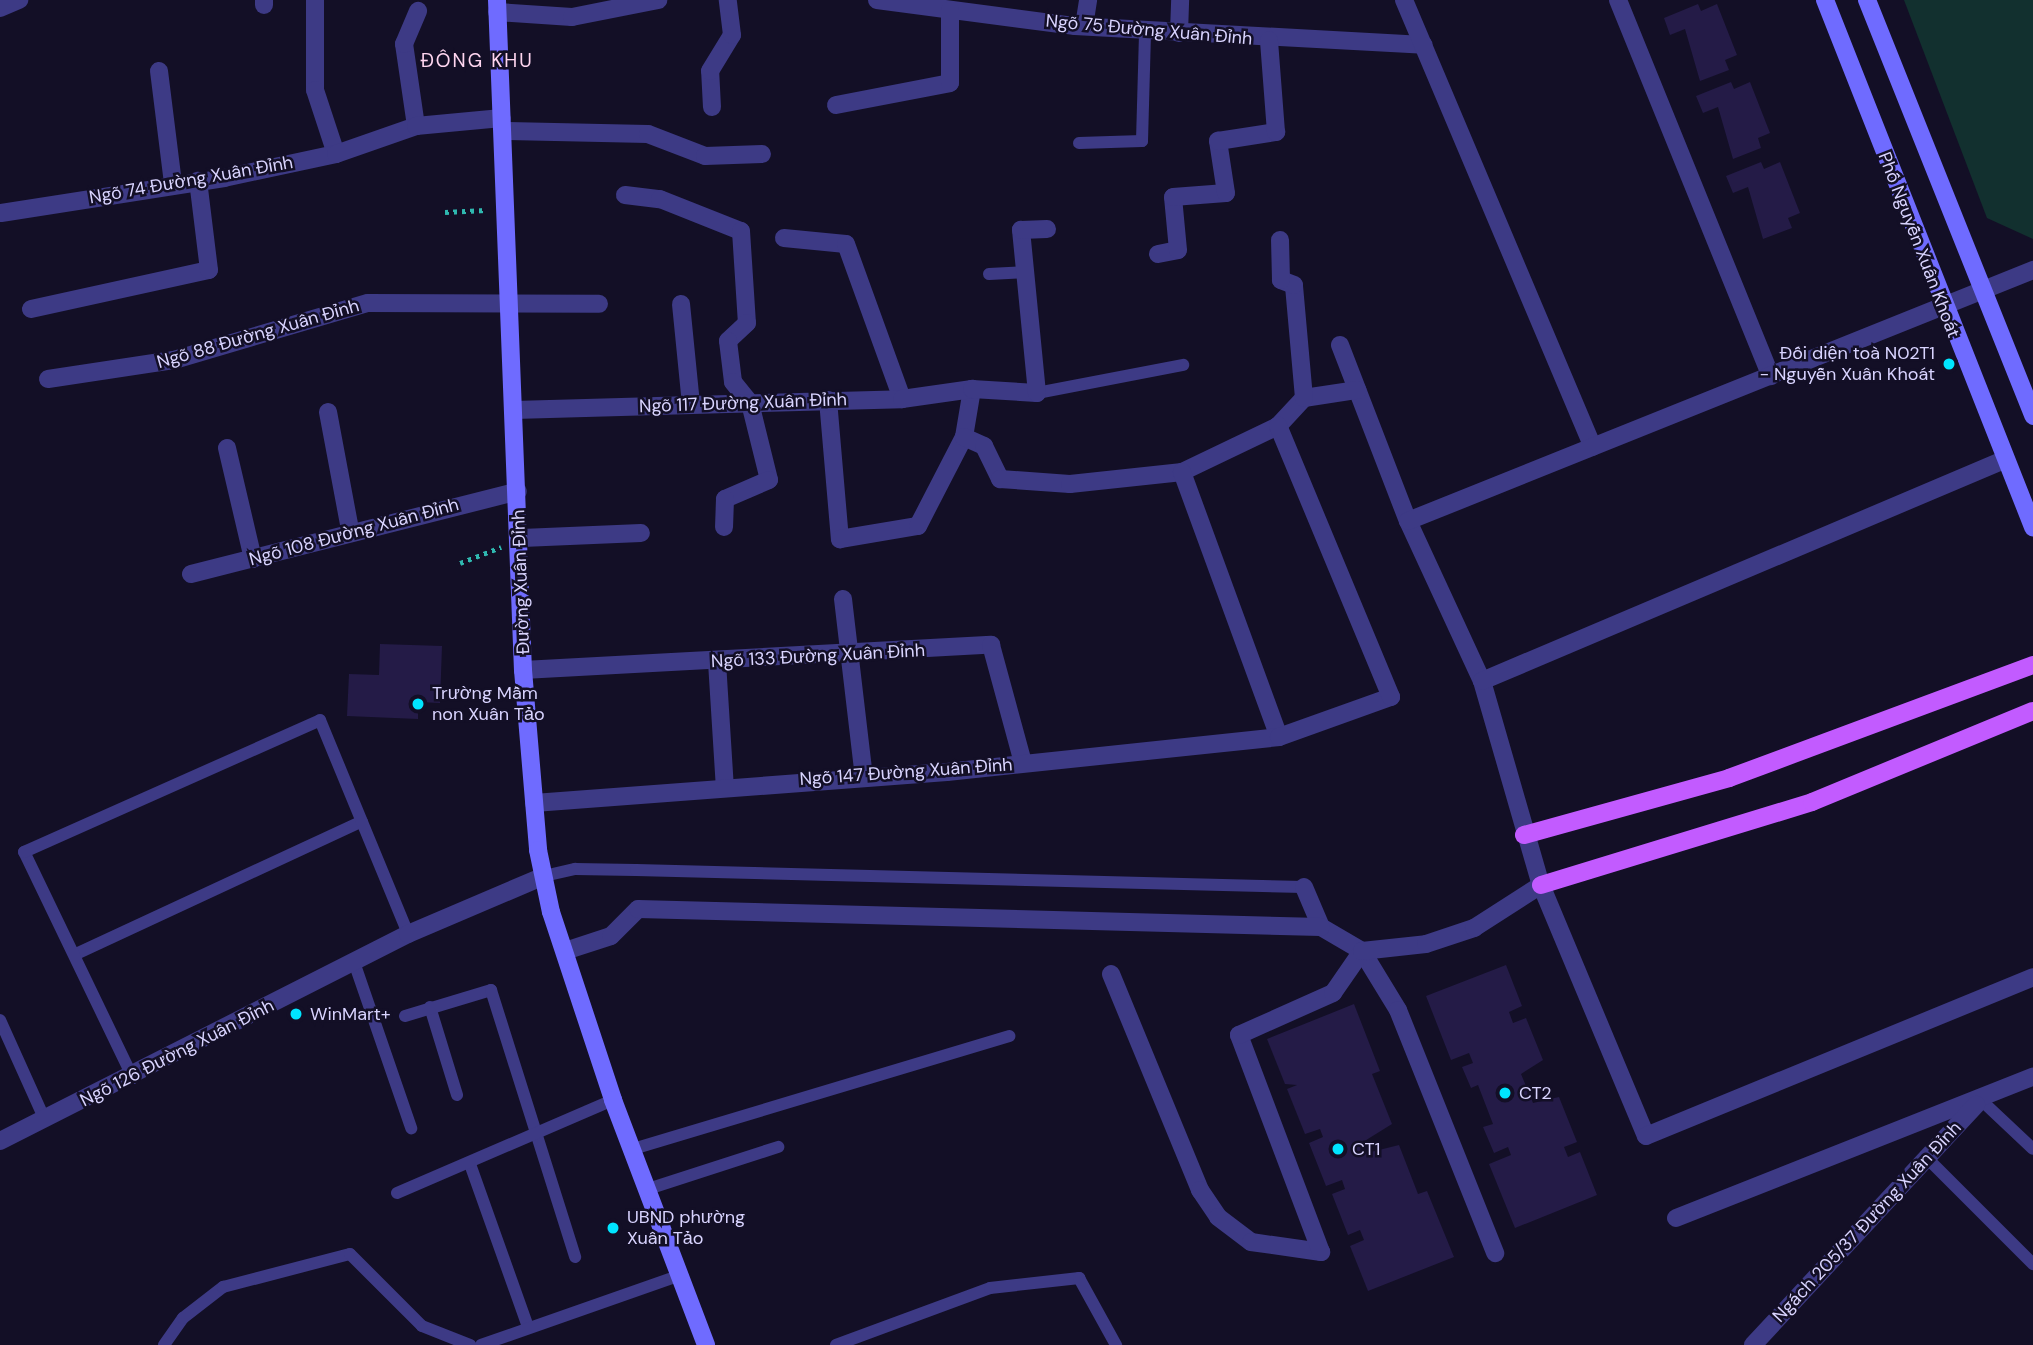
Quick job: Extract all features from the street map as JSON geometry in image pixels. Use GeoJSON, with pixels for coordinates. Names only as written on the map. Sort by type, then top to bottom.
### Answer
{"type":"FeatureCollection","features":[{"type":"Feature","properties":{"kind":"main road"},"geometry":{"type":"LineString","coordinates":[[1524,835],[1729,778],[2033,666]]}},
{"type":"Feature","properties":{"kind":"main road"},"geometry":{"type":"LineString","coordinates":[[1541,885],[1812,802],[2033,711]]}},
{"type":"Feature","properties":{"kind":"street"},"geometry":{"type":"LineString","coordinates":[[0,8],[19,0]]}},
{"type":"Feature","properties":{"kind":"street"},"geometry":{"type":"LineString","coordinates":[[315,0],[316,90],[336,153]]}},
{"type":"Feature","properties":{"kind":"street"},"geometry":{"type":"LineString","coordinates":[[497,6],[572,17],[658,0]]}},
{"type":"Feature","properties":{"kind":"street"},"geometry":{"type":"LineString","coordinates":[[712,107],[710,71],[732,35],[728,0]]}},
{"type":"Feature","properties":{"kind":"street","name":"Ngõ 75 Đường Xuân Đỉnh"},"geometry":{"type":"LineString","coordinates":[[877,0],[950,10],[1001,8],[1084,26],[1269,40],[1423,45]]}},
{"type":"Feature","properties":{"kind":"street"},"geometry":{"type":"LineString","coordinates":[[1084,26],[1088,0]]}},
{"type":"Feature","properties":{"kind":"street"},"geometry":{"type":"LineString","coordinates":[[1178,33],[1180,0]]}},
{"type":"Feature","properties":{"kind":"street"},"geometry":{"type":"LineString","coordinates":[[1404,0],[1593,447]]}},
{"type":"Feature","properties":{"kind":"street"},"geometry":{"type":"LineString","coordinates":[[1618,0],[1771,376]]}},
{"type":"Feature","properties":{"kind":"street","name":"Phố Nguyễn Xuân Khoát"},"geometry":{"type":"LineString","coordinates":[[1825,0],[1941,303],[2033,527]]}},
{"type":"Feature","properties":{"kind":"street"},"geometry":{"type":"LineString","coordinates":[[1867,0],[1980,290],[2033,416]]}},
{"type":"Feature","properties":{"kind":"street","name":"Đường Xuân Đỉnh"},"geometry":{"type":"LineString","coordinates":[[497,6],[522,538],[523,670],[534,803],[544,876],[613,1100],[706,1345]]}},
{"type":"Feature","properties":{"kind":"street"},"geometry":{"type":"LineString","coordinates":[[836,105],[950,83],[950,10]]}},
{"type":"Feature","properties":{"kind":"street"},"geometry":{"type":"LineString","coordinates":[[416,126],[404,44],[418,11]]}},
{"type":"Feature","properties":{"kind":"street"},"geometry":{"type":"LineString","coordinates":[[1158,254],[1178,250],[1173,197],[1226,193],[1218,141],[1276,132],[1269,40]]}},
{"type":"Feature","properties":{"kind":"street"},"geometry":{"type":"LineString","coordinates":[[159,71],[173,183]]}},
{"type":"Feature","properties":{"kind":"street","name":"Ngõ 74 Đường Xuân Đỉnh"},"geometry":{"type":"LineString","coordinates":[[1,213],[198,181],[336,153],[416,126],[503,125],[648,134],[705,156],[762,154]]}},
{"type":"Feature","properties":{"kind":"street"},"geometry":{"type":"LineString","coordinates":[[30,309],[209,270],[198,181]]}},
{"type":"Feature","properties":{"kind":"street"},"geometry":{"type":"LineString","coordinates":[[625,195],[660,199],[741,231],[747,324],[728,341],[733,382],[750,403],[769,480],[725,499],[724,527]]}},
{"type":"Feature","properties":{"kind":"street"},"geometry":{"type":"LineString","coordinates":[[1037,393],[1021,230],[1047,229]]}},
{"type":"Feature","properties":{"kind":"street"},"geometry":{"type":"LineString","coordinates":[[784,238],[846,244],[902,399]]}},
{"type":"Feature","properties":{"kind":"street"},"geometry":{"type":"LineString","coordinates":[[1280,240],[1282,280],[1294,285],[1304,398]]}},
{"type":"Feature","properties":{"kind":"street"},"geometry":{"type":"LineString","coordinates":[[1408,521],[1771,376],[1941,303],[2033,270]]}},
{"type":"Feature","properties":{"kind":"street","name":"Ngõ 88 Đường Xuân Đỉnh"},"geometry":{"type":"LineString","coordinates":[[48,379],[174,360],[368,303],[510,300],[599,304]]}},
{"type":"Feature","properties":{"kind":"street"},"geometry":{"type":"LineString","coordinates":[[681,304],[691,404]]}},
{"type":"Feature","properties":{"kind":"street"},"geometry":{"type":"LineString","coordinates":[[1340,345],[1408,521],[1482,681],[1524,835],[1541,885],[1646,1136],[2033,977]]}},
{"type":"Feature","properties":{"kind":"street"},"geometry":{"type":"LineString","coordinates":[[828,400],[840,539],[918,526],[964,438],[972,389]]}},
{"type":"Feature","properties":{"kind":"street","name":"Ngõ 117 Đường Xuân Đỉnh"},"geometry":{"type":"LineString","coordinates":[[514,410],[902,399],[972,389],[1037,393]]}},
{"type":"Feature","properties":{"kind":"street"},"geometry":{"type":"LineString","coordinates":[[964,438],[985,446],[1000,479],[1093,483],[1182,472],[1278,426],[1304,398],[1357,390]]}},
{"type":"Feature","properties":{"kind":"street"},"geometry":{"type":"LineString","coordinates":[[328,412],[350,530]]}},
{"type":"Feature","properties":{"kind":"street","name":"Ngõ 147 Đường Xuân Đỉnh"},"geometry":{"type":"LineString","coordinates":[[534,803],[1023,763],[1279,737],[1391,697],[1278,426]]}},
{"type":"Feature","properties":{"kind":"street"},"geometry":{"type":"LineString","coordinates":[[227,448],[253,559]]}},
{"type":"Feature","properties":{"kind":"street"},"geometry":{"type":"LineString","coordinates":[[1482,681],[2004,460]]}},
{"type":"Feature","properties":{"kind":"street"},"geometry":{"type":"LineString","coordinates":[[1182,472],[1279,737]]}},
{"type":"Feature","properties":{"kind":"street","name":"Ngõ 108 Đường Xuân Đỉnh"},"geometry":{"type":"LineString","coordinates":[[191,574],[350,530],[518,491]]}},
{"type":"Feature","properties":{"kind":"street"},"geometry":{"type":"LineString","coordinates":[[522,538],[641,533]]}},
{"type":"Feature","properties":{"kind":"street"},"geometry":{"type":"LineString","coordinates":[[843,599],[852,654],[864,777]]}},
{"type":"Feature","properties":{"kind":"street","name":"Ngõ 133 Đường Xuân Đỉnh"},"geometry":{"type":"LineString","coordinates":[[523,670],[717,662],[991,645],[1023,763]]}},
{"type":"Feature","properties":{"kind":"street"},"geometry":{"type":"LineString","coordinates":[[717,662],[725,788]]}},
{"type":"Feature","properties":{"kind":"street","name":"Ngõ 126 Đường Xuân Đỉnh"},"geometry":{"type":"LineString","coordinates":[[0,1141],[133,1078],[408,934],[544,876]]}},
{"type":"Feature","properties":{"kind":"street"},"geometry":{"type":"LineString","coordinates":[[1362,951],[1426,944],[1474,928],[1541,885]]}},
{"type":"Feature","properties":{"kind":"street"},"geometry":{"type":"LineString","coordinates":[[1304,887],[1321,927]]}},
{"type":"Feature","properties":{"kind":"street"},"geometry":{"type":"LineString","coordinates":[[565,951],[611,936],[638,909],[1321,927],[1362,951],[1398,1010],[1495,1253]]}},
{"type":"Feature","properties":{"kind":"street"},"geometry":{"type":"LineString","coordinates":[[1111,974],[1200,1190],[1219,1217],[1251,1241],[1321,1252],[1239,1035],[1334,993],[1362,951]]}},
{"type":"Feature","properties":{"kind":"street"},"geometry":{"type":"LineString","coordinates":[[1676,1218],[1981,1100],[2033,1077]]}},
{"type":"Feature","properties":{"kind":"street","name":"Ngách 205/37 Đường Xuân Đỉnh"},"geometry":{"type":"LineString","coordinates":[[1753,1345],[1926,1156],[1981,1100]]}},
{"type":"Feature","properties":{"kind":"lane"},"geometry":{"type":"LineString","coordinates":[[1079,143],[1142,141],[1145,31]]}},
{"type":"Feature","properties":{"kind":"lane"},"geometry":{"type":"LineString","coordinates":[[989,274],[1025,272]]}},
{"type":"Feature","properties":{"kind":"lane"},"geometry":{"type":"LineString","coordinates":[[1037,393],[1183,365]]}},
{"type":"Feature","properties":{"kind":"lane"},"geometry":{"type":"LineString","coordinates":[[133,1078],[76,954],[24,852],[320,720],[408,934]]}},
{"type":"Feature","properties":{"kind":"lane"},"geometry":{"type":"LineString","coordinates":[[76,954],[362,821]]}},
{"type":"Feature","properties":{"kind":"lane"},"geometry":{"type":"LineString","coordinates":[[544,876],[636,870],[1304,887]]}},
{"type":"Feature","properties":{"kind":"lane"},"geometry":{"type":"LineString","coordinates":[[354,962],[411,1128]]}},
{"type":"Feature","properties":{"kind":"lane"},"geometry":{"type":"LineString","coordinates":[[405,1016],[491,990],[532,1105],[534,1138],[575,1257]]}},
{"type":"Feature","properties":{"kind":"lane"},"geometry":{"type":"LineString","coordinates":[[430,1007],[457,1095]]}},
{"type":"Feature","properties":{"kind":"lane"},"geometry":{"type":"LineString","coordinates":[[0,1020],[45,1120]]}},
{"type":"Feature","properties":{"kind":"lane"},"geometry":{"type":"LineString","coordinates":[[633,1149],[1009,1037]]}},
{"type":"Feature","properties":{"kind":"lane"},"geometry":{"type":"LineString","coordinates":[[397,1192],[534,1138],[613,1100]]}},
{"type":"Feature","properties":{"kind":"lane"},"geometry":{"type":"LineString","coordinates":[[1981,1100],[2033,1149]]}},
{"type":"Feature","properties":{"kind":"lane"},"geometry":{"type":"LineString","coordinates":[[648,1189],[778,1147]]}},
{"type":"Feature","properties":{"kind":"lane"},"geometry":{"type":"LineString","coordinates":[[1926,1156],[2033,1264]]}},
{"type":"Feature","properties":{"kind":"lane"},"geometry":{"type":"LineString","coordinates":[[470,1164],[528,1327]]}},
{"type":"Feature","properties":{"kind":"lane"},"geometry":{"type":"LineString","coordinates":[[164,1345],[183,1318],[223,1287],[351,1254],[422,1326],[470,1345]]}},
{"type":"Feature","properties":{"kind":"lane"},"geometry":{"type":"LineString","coordinates":[[481,1345],[681,1275]]}},
{"type":"Feature","properties":{"kind":"lane"},"geometry":{"type":"LineString","coordinates":[[836,1345],[990,1288],[1079,1278],[1116,1345]]}},
{"type":"Feature","properties":{"kind":"path"},"geometry":{"type":"LineString","coordinates":[[445,212],[508,208]]}},
{"type":"Feature","properties":{"kind":"path"},"geometry":{"type":"LineString","coordinates":[[460,563],[522,538]]}},
{"type":"Feature","properties":{"kind":"green space"},"geometry":{"type":"Polygon","coordinates":[[[1904,0],[2033,0],[2033,239],[1987,218],[1904,0]]]}},
{"type":"Feature","properties":{"kind":"building"},"geometry":{"type":"Polygon","coordinates":[[[1698,4],[1701,11],[1717,4],[1737,55],[1725,60],[1729,70],[1700,81],[1685,29],[1670,35],[1664,18],[1698,4]]]}},
{"type":"Feature","properties":{"kind":"building"},"geometry":{"type":"Polygon","coordinates":[[[1731,82],[1734,89],[1750,82],[1770,133],[1758,138],[1761,148],[1733,159],[1718,107],[1703,113],[1696,96],[1731,82]]]}},
{"type":"Feature","properties":{"kind":"building"},"geometry":{"type":"Polygon","coordinates":[[[1761,162],[1764,169],[1780,162],[1800,213],[1788,218],[1792,228],[1763,239],[1748,187],[1733,193],[1726,176],[1761,162]]]}},
{"type":"Feature","properties":{"kind":"building"},"geometry":{"type":"Polygon","coordinates":[[[380,644],[442,646],[440,703],[418,702],[418,719],[347,716],[349,674],[379,675],[380,644]]]}},
{"type":"Feature","properties":{"kind":"building","name":"CT2"},"geometry":{"type":"Polygon","coordinates":[[[1506,965],[1522,1006],[1509,1012],[1513,1023],[1526,1018],[1543,1060],[1521,1074],[1533,1103],[1559,1097],[1577,1142],[1564,1147],[1568,1157],[1580,1152],[1597,1195],[1515,1228],[1489,1164],[1511,1155],[1508,1147],[1494,1153],[1483,1127],[1493,1124],[1478,1085],[1471,1088],[1462,1067],[1473,1063],[1469,1053],[1451,1060],[1426,996],[1506,965]]]}},
{"type":"Feature","properties":{"kind":"building","name":"CT1"},"geometry":{"type":"Polygon","coordinates":[[[1354,1004],[1380,1071],[1372,1074],[1392,1124],[1363,1142],[1367,1153],[1399,1145],[1418,1194],[1427,1191],[1454,1257],[1368,1291],[1350,1246],[1364,1240],[1360,1230],[1348,1235],[1332,1194],[1345,1189],[1342,1180],[1326,1186],[1309,1143],[1323,1137],[1320,1129],[1305,1134],[1287,1089],[1297,1085],[1285,1084],[1267,1039],[1354,1004]]]}},
{"type":"Feature","properties":{"kind":"place","name":"Đối diện toà N02T1 - Nguyễn Xuân Khoát"},"geometry":{"type":"Point","coordinates":[1949,364]}},
{"type":"Feature","properties":{"kind":"place","name":"Trường Mầm non Xuân Tảo"},"geometry":{"type":"Point","coordinates":[418,704]}},
{"type":"Feature","properties":{"kind":"place","name":"WinMart+"},"geometry":{"type":"Point","coordinates":[296,1014]}},
{"type":"Feature","properties":{"kind":"place","name":"CT2"},"geometry":{"type":"Point","coordinates":[1505,1093]}},
{"type":"Feature","properties":{"kind":"place","name":"CT1"},"geometry":{"type":"Point","coordinates":[1338,1149]}},
{"type":"Feature","properties":{"kind":"place","name":"UBND phường Xuân Tảo"},"geometry":{"type":"Point","coordinates":[613,1228]}},
{"type":"Feature","properties":{"kind":"district","name":"ĐÔNG KHU"},"geometry":{"type":"Point","coordinates":[477,61]}}]}
